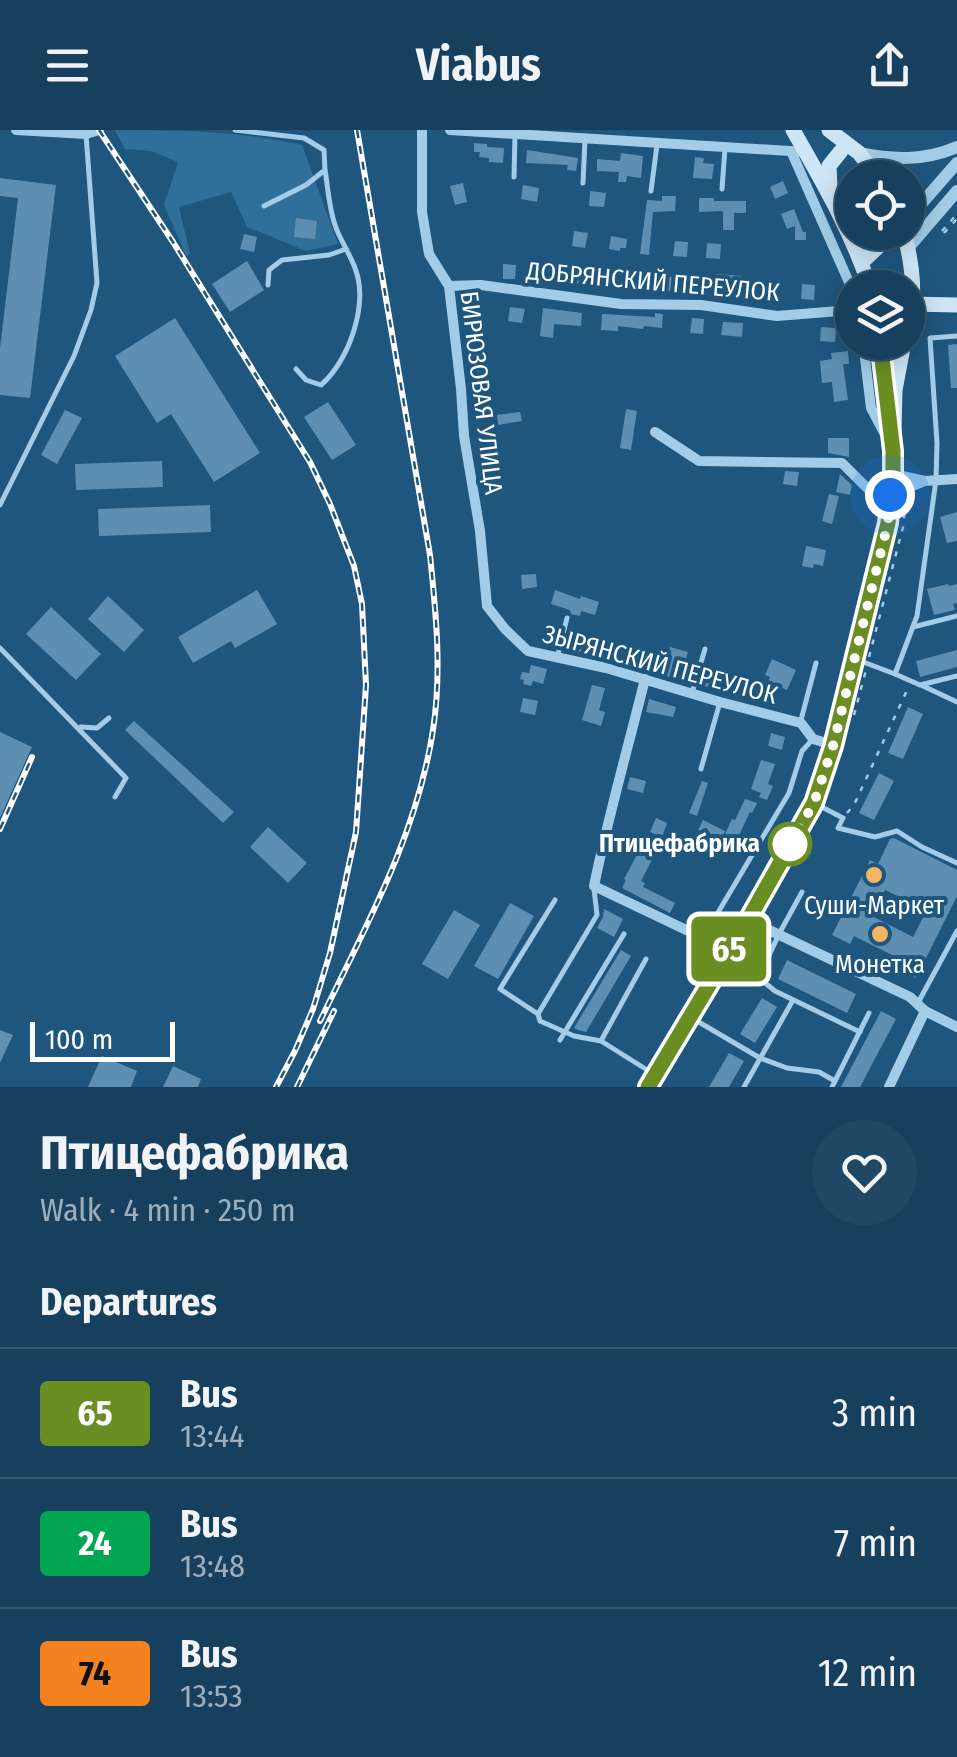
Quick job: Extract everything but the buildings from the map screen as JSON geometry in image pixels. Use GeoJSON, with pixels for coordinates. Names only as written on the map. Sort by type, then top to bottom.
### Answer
{"type":"FeatureCollection","features":[{"type":"Feature","properties":{"kind":"main road"},"geometry":{"type":"LineString","coordinates":[[793,130],[798,152],[833,201],[864,270]]}},
{"type":"Feature","properties":{"kind":"main road"},"geometry":{"type":"LineString","coordinates":[[829,130],[864,160]]}},
{"type":"Feature","properties":{"kind":"main road"},"geometry":{"type":"LineString","coordinates":[[798,152],[859,153]]}},
{"type":"Feature","properties":{"kind":"main road"},"geometry":{"type":"LineString","coordinates":[[833,201],[828,166],[841,152]]}},
{"type":"Feature","properties":{"kind":"main road"},"geometry":{"type":"LineString","coordinates":[[862,262],[875,250]]}},
{"type":"Feature","properties":{"kind":"main road"},"geometry":{"type":"LineString","coordinates":[[925,305],[957,306]]}},
{"type":"Feature","properties":{"kind":"main road"},"geometry":{"type":"LineString","coordinates":[[882,360],[892,443]]}},
{"type":"Feature","properties":{"kind":"main road"},"geometry":{"type":"LineString","coordinates":[[651,1081],[814,803],[833,746],[888,523],[900,360]]}},
{"type":"Feature","properties":{"kind":"street"},"geometry":{"type":"LineString","coordinates":[[16,130],[86,134],[99,130]]}},
{"type":"Feature","properties":{"kind":"street","name":"БИРЮЗОВАЯ УЛИЦА"},"geometry":{"type":"LineString","coordinates":[[422,130],[422,212],[430,254],[449,286],[487,606]]}},
{"type":"Feature","properties":{"kind":"street"},"geometry":{"type":"LineString","coordinates":[[450,130],[798,152],[845,270]]}},
{"type":"Feature","properties":{"kind":"street"},"geometry":{"type":"LineString","coordinates":[[859,153],[915,158],[957,148]]}},
{"type":"Feature","properties":{"kind":"street"},"geometry":{"type":"LineString","coordinates":[[925,199],[957,162]]}},
{"type":"Feature","properties":{"kind":"street"},"geometry":{"type":"LineString","coordinates":[[925,222],[957,191]]}},
{"type":"Feature","properties":{"kind":"street","name":"ДОБРЯНСКИЙ ПЕРЕУЛОК"},"geometry":{"type":"LineString","coordinates":[[449,286],[481,285],[621,304],[701,305],[777,316],[835,311]]}},
{"type":"Feature","properties":{"kind":"street"},"geometry":{"type":"LineString","coordinates":[[865,360],[871,408],[892,443]]}},
{"type":"Feature","properties":{"kind":"street"},"geometry":{"type":"LineString","coordinates":[[655,432],[700,460],[842,463],[872,492],[890,495],[930,481]]}},
{"type":"Feature","properties":{"kind":"street"},"geometry":{"type":"LineString","coordinates":[[893,474],[930,481],[957,479]]}},
{"type":"Feature","properties":{"kind":"street","name":"ЗЫРЯНСКИЙ ПЕРЕУЛОК"},"geometry":{"type":"LineString","coordinates":[[487,606],[528,651],[800,723],[813,739]]}},
{"type":"Feature","properties":{"kind":"street"},"geometry":{"type":"LineString","coordinates":[[645,679],[606,822],[594,886],[703,938],[725,956]]}},
{"type":"Feature","properties":{"kind":"street"},"geometry":{"type":"LineString","coordinates":[[813,739],[833,746]]}},
{"type":"Feature","properties":{"kind":"street"},"geometry":{"type":"LineString","coordinates":[[748,920],[910,997],[957,1026]]}},
{"type":"Feature","properties":{"kind":"street"},"geometry":{"type":"LineString","coordinates":[[888,1087],[921,1007]]}},
{"type":"Feature","properties":{"kind":"lane"},"geometry":{"type":"LineString","coordinates":[[235,130],[304,138],[324,150],[334,224],[357,272],[359,304],[351,340],[336,372],[321,385],[306,380],[296,370]]}},
{"type":"Feature","properties":{"kind":"lane"},"geometry":{"type":"LineString","coordinates":[[0,505],[74,356],[91,310],[96,283],[86,134]]}},
{"type":"Feature","properties":{"kind":"lane"},"geometry":{"type":"LineString","coordinates":[[514,177],[515,134]]}},
{"type":"Feature","properties":{"kind":"lane"},"geometry":{"type":"LineString","coordinates":[[583,183],[585,139]]}},
{"type":"Feature","properties":{"kind":"lane"},"geometry":{"type":"LineString","coordinates":[[651,191],[657,144]]}},
{"type":"Feature","properties":{"kind":"lane"},"geometry":{"type":"LineString","coordinates":[[722,189],[725,148]]}},
{"type":"Feature","properties":{"kind":"lane"},"geometry":{"type":"LineString","coordinates":[[264,206],[326,170]]}},
{"type":"Feature","properties":{"kind":"lane"},"geometry":{"type":"LineString","coordinates":[[268,286],[269,270],[282,260],[329,255],[346,248]]}},
{"type":"Feature","properties":{"kind":"lane"},"geometry":{"type":"LineString","coordinates":[[895,674],[917,616],[937,444],[930,338],[957,336]]}},
{"type":"Feature","properties":{"kind":"lane"},"geometry":{"type":"LineString","coordinates":[[913,627],[957,616]]}},
{"type":"Feature","properties":{"kind":"lane"},"geometry":{"type":"LineString","coordinates":[[557,658],[567,618]]}},
{"type":"Feature","properties":{"kind":"lane"},"geometry":{"type":"LineString","coordinates":[[0,648],[126,778],[115,797]]}},
{"type":"Feature","properties":{"kind":"lane"},"geometry":{"type":"LineString","coordinates":[[692,694],[705,649]]}},
{"type":"Feature","properties":{"kind":"lane"},"geometry":{"type":"LineString","coordinates":[[855,659],[957,702]]}},
{"type":"Feature","properties":{"kind":"lane"},"geometry":{"type":"LineString","coordinates":[[800,723],[816,663]]}},
{"type":"Feature","properties":{"kind":"lane"},"geometry":{"type":"LineString","coordinates":[[920,685],[957,676]]}},
{"type":"Feature","properties":{"kind":"lane"},"geometry":{"type":"LineString","coordinates":[[701,769],[720,702]]}},
{"type":"Feature","properties":{"kind":"lane"},"geometry":{"type":"LineString","coordinates":[[78,727],[97,728],[109,718]]}},
{"type":"Feature","properties":{"kind":"lane"},"geometry":{"type":"LineString","coordinates":[[703,938],[790,793],[802,750],[813,739]]}},
{"type":"Feature","properties":{"kind":"lane"},"geometry":{"type":"LineString","coordinates":[[814,803],[843,818],[838,828],[875,837],[897,832],[957,862]]}},
{"type":"Feature","properties":{"kind":"lane"},"geometry":{"type":"LineString","coordinates":[[538,1014],[597,914],[594,886]]}},
{"type":"Feature","properties":{"kind":"lane"},"geometry":{"type":"LineString","coordinates":[[802,892],[760,975],[764,982],[793,1000],[860,1032]]}},
{"type":"Feature","properties":{"kind":"lane"},"geometry":{"type":"LineString","coordinates":[[555,900],[500,989],[538,1014],[540,1021],[574,1036],[601,1040],[651,1081]]}},
{"type":"Feature","properties":{"kind":"lane"},"geometry":{"type":"LineString","coordinates":[[921,1007],[957,931]]}},
{"type":"Feature","properties":{"kind":"lane"},"geometry":{"type":"LineString","coordinates":[[560,1040],[624,934]]}},
{"type":"Feature","properties":{"kind":"lane"},"geometry":{"type":"LineString","coordinates":[[601,1040],[646,958]]}},
{"type":"Feature","properties":{"kind":"lane"},"geometry":{"type":"LineString","coordinates":[[744,1087],[793,1000]]}},
{"type":"Feature","properties":{"kind":"lane"},"geometry":{"type":"LineString","coordinates":[[689,1016],[760,1058],[787,1068],[818,1072],[833,1084],[869,1014]]}},
{"type":"Feature","properties":{"kind":"path"},"geometry":{"type":"LineString","coordinates":[[943,232],[957,216]]}},
{"type":"Feature","properties":{"kind":"path"},"geometry":{"type":"LineString","coordinates":[[843,818],[854,805],[911,681]]}},
{"type":"Feature","properties":{"kind":"shaded area"},"geometry":{"type":"Polygon","coordinates":[[[115,130],[232,134],[302,145],[338,244],[306,251],[247,227],[231,192],[179,207],[190,254],[186,256],[164,205],[178,162],[151,151],[125,149],[115,130]]]}},
{"type":"Feature","properties":{"kind":"railway"},"geometry":{"type":"LineString","coordinates":[[99,130],[310,462],[354,566],[362,604],[366,685],[356,832],[330,953],[313,1009],[276,1087]]}},
{"type":"Feature","properties":{"kind":"railway"},"geometry":{"type":"LineString","coordinates":[[320,1021],[372,915],[415,806],[433,730],[438,664],[430,555],[357,130]]}},
{"type":"Feature","properties":{"kind":"railway"},"geometry":{"type":"LineString","coordinates":[[0,829],[32,757]]}},
{"type":"Feature","properties":{"kind":"railway"},"geometry":{"type":"LineString","coordinates":[[297,1087],[334,1011]]}},
{"type":"Feature","properties":{"kind":"bus line","name":"65"},"geometry":{"type":"LineString","coordinates":[[648,1087],[814,803],[833,746],[888,523],[893,451],[882,360]]}},
{"type":"Feature","properties":{"kind":"place","name":"Птицефабрика"},"geometry":{"type":"Point","coordinates":[790,844]}},
{"type":"Feature","properties":{"kind":"place","name":"Суши-Маркет"},"geometry":{"type":"Point","coordinates":[874,875]}},
{"type":"Feature","properties":{"kind":"place","name":"Монетка"},"geometry":{"type":"Point","coordinates":[880,934]}},
{"type":"Feature","properties":{"kind":"route"},"geometry":{"type":"LineString","coordinates":[[790,844],[814,803],[833,746],[888,523],[890,495]]}}]}
